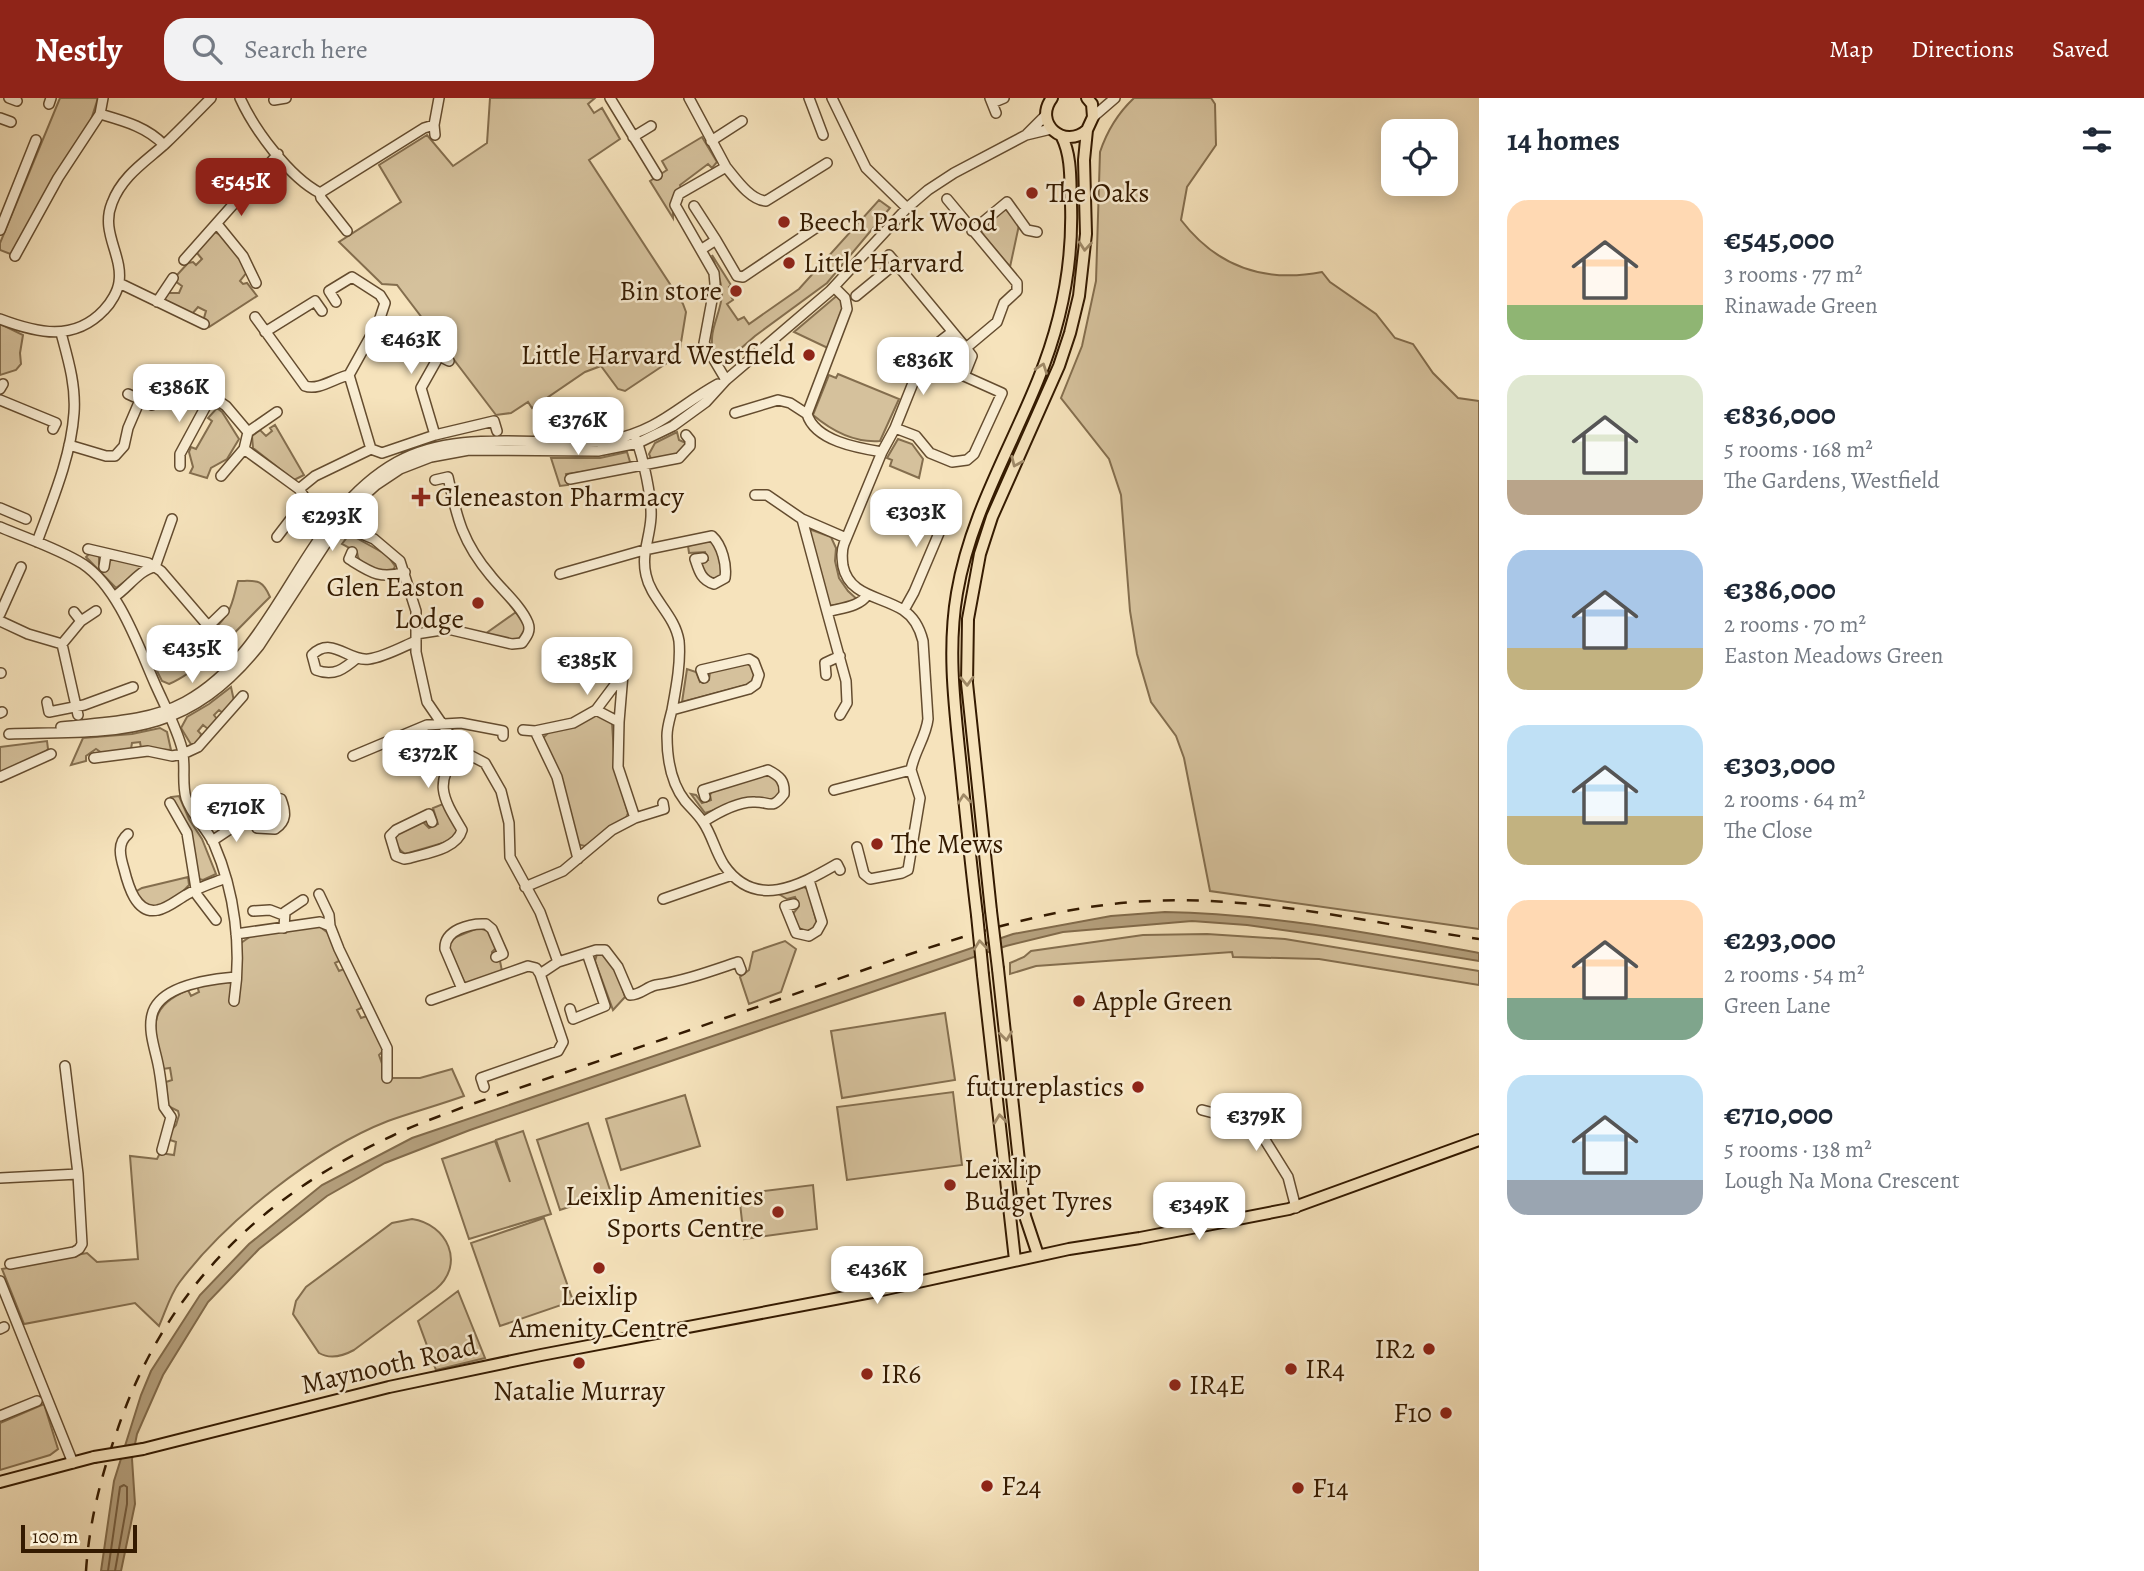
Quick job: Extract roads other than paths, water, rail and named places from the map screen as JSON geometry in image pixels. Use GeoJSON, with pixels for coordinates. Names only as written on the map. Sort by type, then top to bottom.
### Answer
{"type":"FeatureCollection","features":[{"type":"Feature","properties":{"kind":"main road"},"geometry":{"type":"LineString","coordinates":[[1038,1255],[1026,1216],[991,911],[967,683],[968,620],[980,554],[992,517],[1041,410],[1070,333],[1079,296],[1086,234],[1084,160],[1087,130],[1093,117],[1087,98]]}},
{"type":"Feature","properties":{"kind":"main road"},"geometry":{"type":"LineString","coordinates":[[1050,99],[1046,116],[1051,129],[1062,136],[1076,137],[1087,130]]}},
{"type":"Feature","properties":{"kind":"main road"},"geometry":{"type":"LineString","coordinates":[[1015,1260],[953,692],[953,626],[964,558],[974,525],[1038,381],[1061,308],[1067,281],[1072,224],[1067,149],[1062,136]]}},
{"type":"Feature","properties":{"kind":"main road"},"geometry":{"type":"LineString","coordinates":[[1296,1208],[1479,1140]]}},
{"type":"Feature","properties":{"kind":"main road","name":"Maynooth Road"},"geometry":{"type":"LineString","coordinates":[[0,1482],[93,1457],[144,1449],[389,1387],[888,1288],[1038,1255],[1296,1208]]}},
{"type":"Feature","properties":{"kind":"street"},"geometry":{"type":"LineString","coordinates":[[15,256],[58,178],[100,114],[103,98]]}},
{"type":"Feature","properties":{"kind":"street"},"geometry":{"type":"LineString","coordinates":[[0,319],[33,331],[61,333],[80,327],[95,318],[108,305],[119,283],[119,269],[110,240],[108,219],[111,204],[130,173],[164,145],[211,98]]}},
{"type":"Feature","properties":{"kind":"street"},"geometry":{"type":"LineString","coordinates":[[240,98],[248,115],[278,154],[320,193],[347,231]]}},
{"type":"Feature","properties":{"kind":"street"},"geometry":{"type":"LineString","coordinates":[[320,193],[424,128],[435,130],[439,98]]}},
{"type":"Feature","properties":{"kind":"street"},"geometry":{"type":"LineString","coordinates":[[610,98],[657,175]]}},
{"type":"Feature","properties":{"kind":"street"},"geometry":{"type":"LineString","coordinates":[[689,98],[726,167],[743,187],[761,201],[770,200],[827,163]]}},
{"type":"Feature","properties":{"kind":"street"},"geometry":{"type":"LineString","coordinates":[[809,98],[823,135]]}},
{"type":"Feature","properties":{"kind":"street"},"geometry":{"type":"LineString","coordinates":[[832,98],[866,168],[907,208]]}},
{"type":"Feature","properties":{"kind":"street"},"geometry":{"type":"LineString","coordinates":[[996,113],[991,100],[1004,98]]}},
{"type":"Feature","properties":{"kind":"street"},"geometry":{"type":"LineString","coordinates":[[1093,117],[1115,98]]}},
{"type":"Feature","properties":{"kind":"street"},"geometry":{"type":"LineString","coordinates":[[100,114],[138,126],[150,132],[164,145]]}},
{"type":"Feature","properties":{"kind":"street"},"geometry":{"type":"LineString","coordinates":[[1026,135],[1046,116]]}},
{"type":"Feature","properties":{"kind":"street"},"geometry":{"type":"LineString","coordinates":[[0,118],[11,122]]}},
{"type":"Feature","properties":{"kind":"street"},"geometry":{"type":"LineString","coordinates":[[711,141],[742,121]]}},
{"type":"Feature","properties":{"kind":"street"},"geometry":{"type":"LineString","coordinates":[[634,137],[651,126]]}},
{"type":"Feature","properties":{"kind":"street"},"geometry":{"type":"LineString","coordinates":[[4,735],[168,714],[214,683],[229,669],[252,640],[307,558],[354,498],[369,486],[376,485],[400,469],[431,457],[469,450],[598,451],[636,438],[726,380],[834,287],[907,208],[954,173],[1026,135],[1051,129]]}},
{"type":"Feature","properties":{"kind":"street"},"geometry":{"type":"LineString","coordinates":[[0,230],[36,140]]}},
{"type":"Feature","properties":{"kind":"street"},"geometry":{"type":"LineString","coordinates":[[197,261],[186,258],[278,154]]}},
{"type":"Feature","properties":{"kind":"street"},"geometry":{"type":"LineString","coordinates":[[726,167],[679,194],[675,207],[713,269],[715,284],[704,343],[726,380]]}},
{"type":"Feature","properties":{"kind":"street"},"geometry":{"type":"LineString","coordinates":[[947,199],[1017,283],[1017,291],[1004,303],[997,322],[966,348]]}},
{"type":"Feature","properties":{"kind":"street"},"geometry":{"type":"LineString","coordinates":[[972,231],[1007,202],[1027,230],[1037,232]]}},
{"type":"Feature","properties":{"kind":"street"},"geometry":{"type":"LineString","coordinates":[[694,206],[737,276],[743,277],[820,225]]}},
{"type":"Feature","properties":{"kind":"street"},"geometry":{"type":"LineString","coordinates":[[217,224],[243,256],[254,280],[243,281]]}},
{"type":"Feature","properties":{"kind":"street"},"geometry":{"type":"LineString","coordinates":[[702,249],[716,240]]}},
{"type":"Feature","properties":{"kind":"street"},"geometry":{"type":"LineString","coordinates":[[856,296],[892,259],[972,356],[964,376],[1002,393],[974,454],[967,460],[952,462],[929,453],[916,436],[895,428]]}},
{"type":"Feature","properties":{"kind":"street"},"geometry":{"type":"LineString","coordinates":[[336,302],[329,292],[352,277],[380,295],[385,303],[379,321],[349,375],[371,449]]}},
{"type":"Feature","properties":{"kind":"street"},"geometry":{"type":"LineString","coordinates":[[157,302],[170,281],[178,289]]}},
{"type":"Feature","properties":{"kind":"street"},"geometry":{"type":"LineString","coordinates":[[119,283],[157,302],[201,318]]}},
{"type":"Feature","properties":{"kind":"street"},"geometry":{"type":"LineString","coordinates":[[807,414],[847,309],[845,298],[834,287]]}},
{"type":"Feature","properties":{"kind":"street"},"geometry":{"type":"LineString","coordinates":[[265,332],[315,301],[322,311]]}},
{"type":"Feature","properties":{"kind":"street"},"geometry":{"type":"LineString","coordinates":[[255,317],[305,386],[316,388],[349,375]]}},
{"type":"Feature","properties":{"kind":"street"},"geometry":{"type":"LineString","coordinates":[[857,847],[864,874],[870,879],[908,870],[920,798],[911,770],[913,756],[927,727],[926,679],[920,629],[904,610],[867,595],[854,586],[845,573],[842,550],[925,353],[952,332]]}},
{"type":"Feature","properties":{"kind":"street"},"geometry":{"type":"LineString","coordinates":[[37,542],[69,445],[74,412],[72,373],[61,333]]}},
{"type":"Feature","properties":{"kind":"street"},"geometry":{"type":"LineString","coordinates":[[435,435],[421,388],[439,356],[449,361]]}},
{"type":"Feature","properties":{"kind":"street"},"geometry":{"type":"LineString","coordinates":[[209,388],[214,398],[226,406],[248,432]]}},
{"type":"Feature","properties":{"kind":"street"},"geometry":{"type":"LineString","coordinates":[[128,394],[152,405]]}},
{"type":"Feature","properties":{"kind":"street"},"geometry":{"type":"LineString","coordinates":[[180,466],[180,454],[207,404],[214,398]]}},
{"type":"Feature","properties":{"kind":"street"},"geometry":{"type":"LineString","coordinates":[[0,400],[56,423]]}},
{"type":"Feature","properties":{"kind":"street"},"geometry":{"type":"LineString","coordinates":[[69,445],[115,456],[124,446],[128,428],[140,400]]}},
{"type":"Feature","properties":{"kind":"street"},"geometry":{"type":"LineString","coordinates":[[736,413],[778,400],[790,403],[807,414],[811,424],[830,438],[882,452]]}},
{"type":"Feature","properties":{"kind":"street"},"geometry":{"type":"LineString","coordinates":[[248,432],[263,426],[277,412]]}},
{"type":"Feature","properties":{"kind":"street"},"geometry":{"type":"LineString","coordinates":[[299,489],[315,476],[371,449],[382,453],[435,435],[494,421],[496,431]]}},
{"type":"Feature","properties":{"kind":"street"},"geometry":{"type":"LineString","coordinates":[[221,476],[244,449],[248,432]]}},
{"type":"Feature","properties":{"kind":"street"},"geometry":{"type":"LineString","coordinates":[[570,479],[679,458],[690,446],[686,435]]}},
{"type":"Feature","properties":{"kind":"street"},"geometry":{"type":"LineString","coordinates":[[4,735],[131,728],[177,710],[224,685],[259,646],[303,578],[349,498],[372,478],[397,462],[429,449],[463,443],[585,442],[636,438]]}},
{"type":"Feature","properties":{"kind":"street"},"geometry":{"type":"LineString","coordinates":[[636,438],[650,494],[651,515],[644,550],[646,578],[652,592],[672,620],[678,638],[679,660],[667,733],[673,780],[685,802],[703,822],[722,862],[732,875],[759,891],[771,891],[808,880],[836,864],[840,870]]}},
{"type":"Feature","properties":{"kind":"street"},"geometry":{"type":"LineString","coordinates":[[463,443],[508,446],[513,450]]}},
{"type":"Feature","properties":{"kind":"street"},"geometry":{"type":"LineString","coordinates":[[244,449],[299,489],[319,518],[374,539],[395,554],[405,572],[416,611],[415,652],[427,702],[460,750],[485,763],[501,791],[509,823],[510,857],[540,912],[558,962]]}},
{"type":"Feature","properties":{"kind":"street"},"geometry":{"type":"LineString","coordinates":[[357,658],[346,667],[331,673],[316,670],[312,662],[312,655],[318,649],[328,647],[342,650],[357,658],[369,659],[416,637],[448,629],[512,644],[522,643],[528,634],[529,626],[521,611],[488,573],[461,530],[448,477],[435,480]]}},
{"type":"Feature","properties":{"kind":"street"},"geometry":{"type":"LineString","coordinates":[[755,495],[767,495],[802,519],[846,538]]}},
{"type":"Feature","properties":{"kind":"street"},"geometry":{"type":"LineString","coordinates":[[904,610],[953,500]]}},
{"type":"Feature","properties":{"kind":"street"},"geometry":{"type":"LineString","coordinates":[[276,537],[300,507],[307,503]]}},
{"type":"Feature","properties":{"kind":"street"},"geometry":{"type":"LineString","coordinates":[[0,508],[23,514]]}},
{"type":"Feature","properties":{"kind":"street"},"geometry":{"type":"LineString","coordinates":[[155,567],[172,519]]}},
{"type":"Feature","properties":{"kind":"street"},"geometry":{"type":"LineString","coordinates":[[802,519],[846,681],[847,703],[840,715]]}},
{"type":"Feature","properties":{"kind":"street"},"geometry":{"type":"LineString","coordinates":[[0,527],[62,552],[100,579],[114,597],[168,714],[183,754],[186,797],[194,816],[212,841],[226,878],[236,934],[234,1001]]}},
{"type":"Feature","properties":{"kind":"street"},"geometry":{"type":"LineString","coordinates":[[560,574],[644,550],[712,536],[722,550],[726,578],[714,584],[705,580],[695,559],[702,558]]}},
{"type":"Feature","properties":{"kind":"street"},"geometry":{"type":"LineString","coordinates":[[935,543],[944,547]]}},
{"type":"Feature","properties":{"kind":"street"},"geometry":{"type":"LineString","coordinates":[[88,549],[155,567],[209,627]]}},
{"type":"Feature","properties":{"kind":"street"},"geometry":{"type":"LineString","coordinates":[[352,552],[349,559],[380,576],[394,576],[405,572]]}},
{"type":"Feature","properties":{"kind":"street"},"geometry":{"type":"LineString","coordinates":[[104,566],[106,554]]}},
{"type":"Feature","properties":{"kind":"street"},"geometry":{"type":"LineString","coordinates":[[0,614],[4,591],[21,567]]}},
{"type":"Feature","properties":{"kind":"street"},"geometry":{"type":"LineString","coordinates":[[114,597],[146,570],[155,567]]}},
{"type":"Feature","properties":{"kind":"street"},"geometry":{"type":"LineString","coordinates":[[280,597],[287,595],[303,578]]}},
{"type":"Feature","properties":{"kind":"street"},"geometry":{"type":"LineString","coordinates":[[827,612],[862,602],[867,595]]}},
{"type":"Feature","properties":{"kind":"street"},"geometry":{"type":"LineString","coordinates":[[62,644],[81,621],[96,611]]}},
{"type":"Feature","properties":{"kind":"street"},"geometry":{"type":"LineString","coordinates":[[74,612],[81,621]]}},
{"type":"Feature","properties":{"kind":"street"},"geometry":{"type":"LineString","coordinates":[[181,664],[171,658],[224,616]]}},
{"type":"Feature","properties":{"kind":"street"},"geometry":{"type":"LineString","coordinates":[[0,621],[28,634],[62,644]]}},
{"type":"Feature","properties":{"kind":"street"},"geometry":{"type":"LineString","coordinates":[[62,644],[77,711]]}},
{"type":"Feature","properties":{"kind":"street"},"geometry":{"type":"LineString","coordinates":[[626,651],[618,767],[635,818]]}},
{"type":"Feature","properties":{"kind":"street"},"geometry":{"type":"LineString","coordinates":[[826,675],[825,663],[839,656]]}},
{"type":"Feature","properties":{"kind":"street"},"geometry":{"type":"LineString","coordinates":[[672,710],[749,689],[756,684],[760,675],[754,662],[748,659],[701,670],[704,678]]}},
{"type":"Feature","properties":{"kind":"street"},"geometry":{"type":"LineString","coordinates":[[523,730],[535,731],[573,723],[596,710],[623,674]]}},
{"type":"Feature","properties":{"kind":"street"},"geometry":{"type":"LineString","coordinates":[[47,702],[49,712],[77,711],[129,689],[129,700]]}},
{"type":"Feature","properties":{"kind":"street"},"geometry":{"type":"LineString","coordinates":[[94,758],[148,751],[172,756],[183,754],[198,747],[243,696]]}},
{"type":"Feature","properties":{"kind":"street"},"geometry":{"type":"LineString","coordinates":[[596,710],[619,722]]}},
{"type":"Feature","properties":{"kind":"street"},"geometry":{"type":"LineString","coordinates":[[353,756],[427,724],[461,723],[503,731],[503,736]]}},
{"type":"Feature","properties":{"kind":"street"},"geometry":{"type":"LineString","coordinates":[[535,731],[557,777],[578,859]]}},
{"type":"Feature","properties":{"kind":"street"},"geometry":{"type":"LineString","coordinates":[[432,822],[429,814],[396,830],[390,836],[396,856],[410,859],[448,845],[460,837],[462,830],[448,805],[442,783],[448,766],[460,750]]}},
{"type":"Feature","properties":{"kind":"street"},"geometry":{"type":"LineString","coordinates":[[0,777],[51,754]]}},
{"type":"Feature","properties":{"kind":"street"},"geometry":{"type":"LineString","coordinates":[[703,822],[727,809],[755,802],[775,804],[784,794],[783,780],[768,770],[703,790],[705,797]]}},
{"type":"Feature","properties":{"kind":"street"},"geometry":{"type":"LineString","coordinates":[[834,790],[911,770]]}},
{"type":"Feature","properties":{"kind":"street"},"geometry":{"type":"LineString","coordinates":[[212,841],[242,821],[262,799],[268,796],[281,799],[286,814],[284,821],[275,829],[257,828]]}},
{"type":"Feature","properties":{"kind":"street"},"geometry":{"type":"LineString","coordinates":[[170,803],[187,833],[197,895],[216,920]]}},
{"type":"Feature","properties":{"kind":"street"},"geometry":{"type":"LineString","coordinates":[[525,887],[563,871],[612,830],[635,818],[664,809],[663,803]]}},
{"type":"Feature","properties":{"kind":"street"},"geometry":{"type":"LineString","coordinates":[[128,834],[122,839],[120,847],[123,866],[130,890],[143,908],[150,911],[159,910],[197,888],[226,878]]}},
{"type":"Feature","properties":{"kind":"street"},"geometry":{"type":"LineString","coordinates":[[663,899],[732,875]]}},
{"type":"Feature","properties":{"kind":"street"},"geometry":{"type":"LineString","coordinates":[[794,904],[785,906],[796,933],[809,936],[817,931],[822,922],[808,880]]}},
{"type":"Feature","properties":{"kind":"street"},"geometry":{"type":"LineString","coordinates":[[319,894],[351,976],[387,1048],[387,1078]]}},
{"type":"Feature","properties":{"kind":"street"},"geometry":{"type":"LineString","coordinates":[[284,928],[283,915],[303,900]]}},
{"type":"Feature","properties":{"kind":"street"},"geometry":{"type":"LineString","coordinates":[[253,911],[270,910],[283,915]]}},
{"type":"Feature","properties":{"kind":"street"},"geometry":{"type":"LineString","coordinates":[[236,934],[320,922],[330,926]]}},
{"type":"Feature","properties":{"kind":"street"},"geometry":{"type":"LineString","coordinates":[[462,989],[445,949],[444,943],[448,937],[461,928],[486,924],[492,929],[503,954],[496,957]]}},
{"type":"Feature","properties":{"kind":"street"},"geometry":{"type":"LineString","coordinates":[[540,974],[558,962],[596,950],[605,950],[618,967],[630,995],[636,995],[650,987],[668,985],[738,962],[741,970]]}},
{"type":"Feature","properties":{"kind":"street"},"geometry":{"type":"LineString","coordinates":[[570,1009],[573,1018],[605,1006],[587,953]]}},
{"type":"Feature","properties":{"kind":"street"},"geometry":{"type":"LineString","coordinates":[[432,1000],[528,966],[536,968],[540,974],[563,1042],[558,1051],[481,1078],[484,1087]]}},
{"type":"Feature","properties":{"kind":"street"},"geometry":{"type":"LineString","coordinates":[[162,1150],[171,1117],[164,1107],[151,1030],[152,1013],[164,998],[188,985],[236,977]]}},
{"type":"Feature","properties":{"kind":"street"},"geometry":{"type":"LineString","coordinates":[[10,1264],[79,1250],[82,1244],[78,1174],[65,1066]]}},
{"type":"Feature","properties":{"kind":"street"},"geometry":{"type":"LineString","coordinates":[[1202,1110],[1225,1116],[1265,1140],[1288,1177],[1296,1208]]}},
{"type":"Feature","properties":{"kind":"street"},"geometry":{"type":"LineString","coordinates":[[0,1178],[78,1174]]}},
{"type":"Feature","properties":{"kind":"street"},"geometry":{"type":"LineString","coordinates":[[0,1281],[73,1463]]}},
{"type":"Feature","properties":{"kind":"street"},"geometry":{"type":"LineString","coordinates":[[0,1416],[37,1401]]}},
{"type":"Feature","properties":{"kind":"water"},"geometry":{"type":"Polygon","coordinates":[[[1165,912],[1245,917],[1362,932],[1479,953],[1479,961],[1326,936],[1247,925],[1192,921],[1063,932],[1006,946],[470,1130],[385,1163],[327,1196],[259,1249],[208,1302],[163,1375],[137,1434],[132,1459],[135,1504],[121,1571],[101,1571],[114,1481],[151,1371],[200,1295],[249,1244],[322,1185],[412,1138],[1013,934],[1111,916],[1165,912]]]}},
{"type":"Feature","properties":{"kind":"railway"},"geometry":{"type":"LineString","coordinates":[[86,1571],[97,1500],[117,1431],[137,1381],[161,1334],[190,1292],[222,1254],[259,1219],[344,1160],[401,1132],[466,1106],[930,947],[1050,914],[1133,902],[1220,902],[1307,911],[1479,939]]}},
{"type":"Feature","properties":{"kind":"place","name":"The Oaks"},"geometry":{"type":"Point","coordinates":[1032,193]}},
{"type":"Feature","properties":{"kind":"place","name":"Beech Park Wood"},"geometry":{"type":"Point","coordinates":[784,222]}},
{"type":"Feature","properties":{"kind":"place","name":"Little Harvard"},"geometry":{"type":"Point","coordinates":[789,263]}},
{"type":"Feature","properties":{"kind":"place","name":"Bin store"},"geometry":{"type":"Point","coordinates":[736,291]}},
{"type":"Feature","properties":{"kind":"place","name":"Little Harvard Westfield"},"geometry":{"type":"Point","coordinates":[809,355]}},
{"type":"Feature","properties":{"kind":"place","name":"Gleneaston Pharmacy"},"geometry":{"type":"Point","coordinates":[421,497]}},
{"type":"Feature","properties":{"kind":"place","name":"Glen Easton Lodge"},"geometry":{"type":"Point","coordinates":[478,603]}},
{"type":"Feature","properties":{"kind":"place","name":"The Mews"},"geometry":{"type":"Point","coordinates":[877,844]}},
{"type":"Feature","properties":{"kind":"place","name":"Apple Green"},"geometry":{"type":"Point","coordinates":[1079,1001]}},
{"type":"Feature","properties":{"kind":"place","name":"futureplastics"},"geometry":{"type":"Point","coordinates":[1138,1087]}},
{"type":"Feature","properties":{"kind":"place","name":"Leixlip Budget Tyres"},"geometry":{"type":"Point","coordinates":[950,1185]}},
{"type":"Feature","properties":{"kind":"place","name":"Leixlip Amenities Sports Centre"},"geometry":{"type":"Point","coordinates":[778,1212]}},
{"type":"Feature","properties":{"kind":"place","name":"Leixlip Amenity Centre"},"geometry":{"type":"Point","coordinates":[599,1268]}},
{"type":"Feature","properties":{"kind":"place","name":"IR2"},"geometry":{"type":"Point","coordinates":[1429,1349]}},
{"type":"Feature","properties":{"kind":"place","name":"Natalie Murray"},"geometry":{"type":"Point","coordinates":[579,1363]}},
{"type":"Feature","properties":{"kind":"place","name":"IR4"},"geometry":{"type":"Point","coordinates":[1291,1369]}},
{"type":"Feature","properties":{"kind":"place","name":"IR6"},"geometry":{"type":"Point","coordinates":[867,1374]}},
{"type":"Feature","properties":{"kind":"place","name":"IR4E"},"geometry":{"type":"Point","coordinates":[1175,1385]}},
{"type":"Feature","properties":{"kind":"place","name":"F10"},"geometry":{"type":"Point","coordinates":[1446,1413]}},
{"type":"Feature","properties":{"kind":"place","name":"F24"},"geometry":{"type":"Point","coordinates":[987,1486]}},
{"type":"Feature","properties":{"kind":"place","name":"F14"},"geometry":{"type":"Point","coordinates":[1298,1488]}}]}
